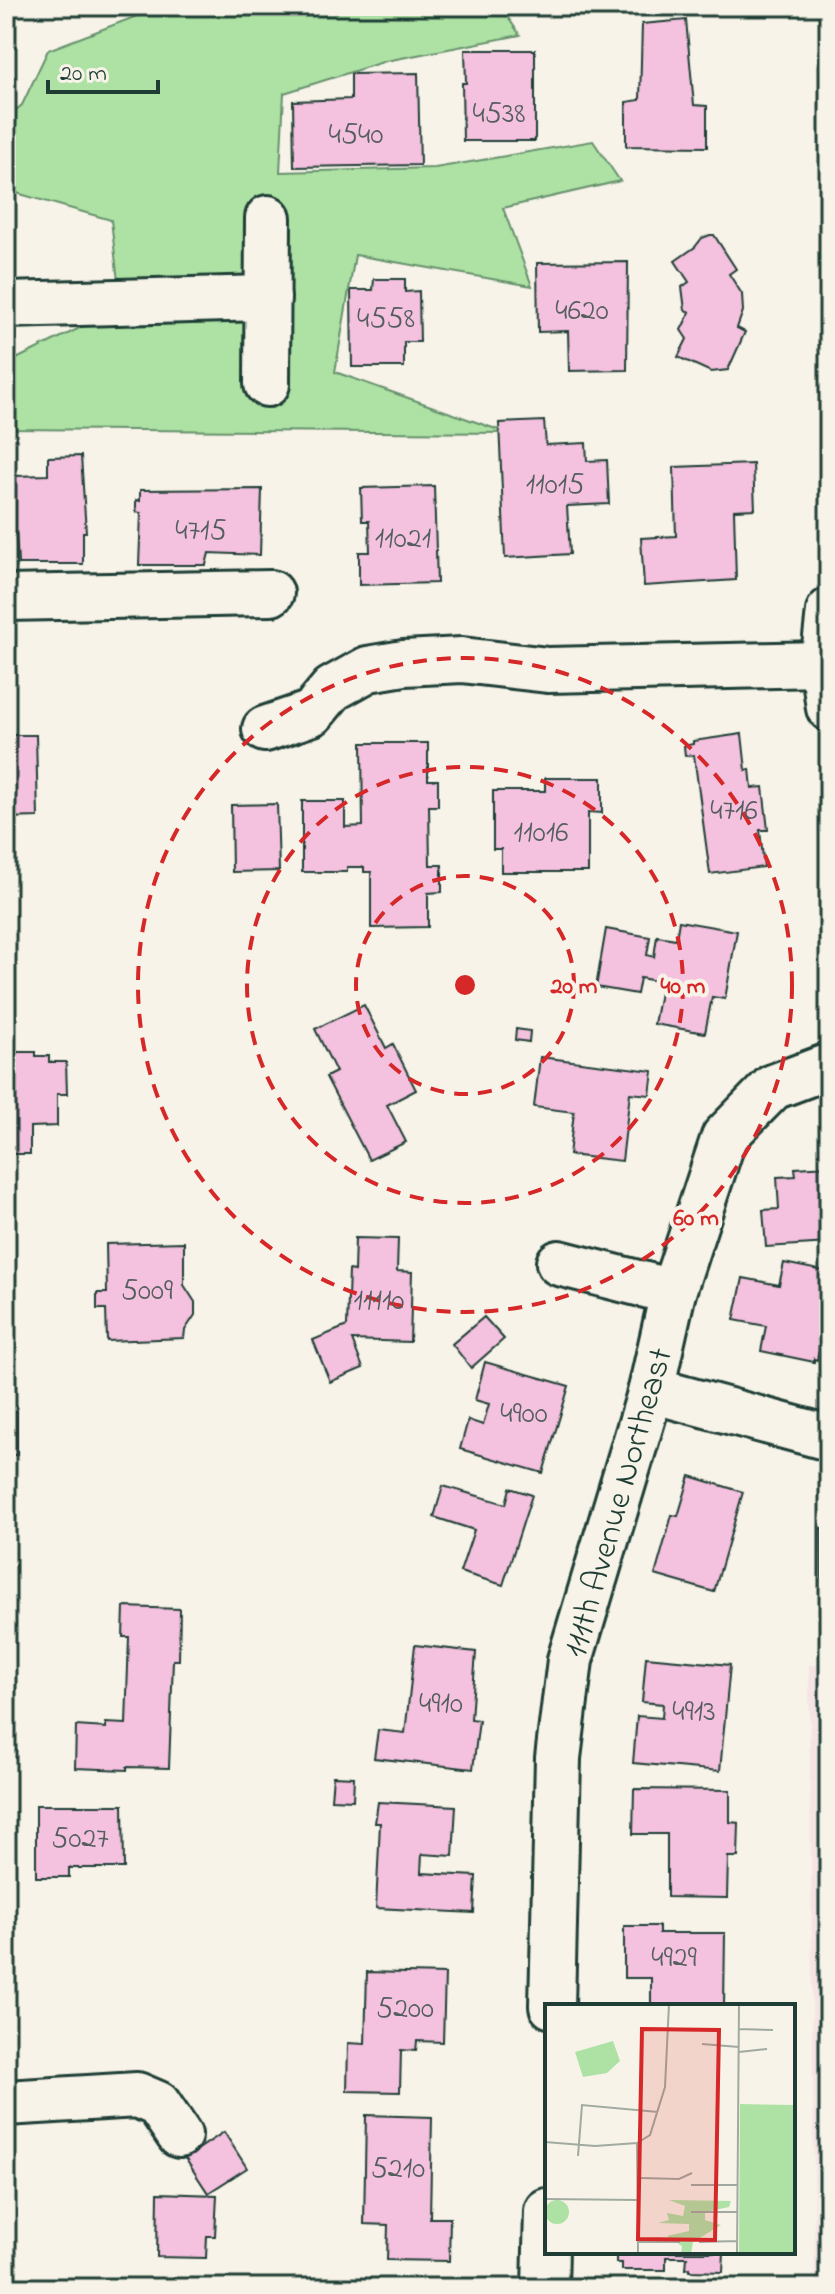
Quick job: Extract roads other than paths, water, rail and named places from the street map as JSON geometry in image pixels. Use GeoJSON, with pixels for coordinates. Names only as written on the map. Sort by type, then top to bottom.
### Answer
{"type":"FeatureCollection","features":[{"type":"Feature","properties":{"kind":"street"},"geometry":{"type":"LineString","coordinates":[[267,384],[268,218]]}},
{"type":"Feature","properties":{"kind":"street"},"geometry":{"type":"LineString","coordinates":[[6,305],[268,298]]}},
{"type":"Feature","properties":{"kind":"street"},"geometry":{"type":"LineString","coordinates":[[6,598],[271,593]]}},
{"type":"Feature","properties":{"kind":"street"},"geometry":{"type":"LineString","coordinates":[[829,611],[823,664],[829,708]]}},
{"type":"Feature","properties":{"kind":"street"},"geometry":{"type":"LineString","coordinates":[[265,729],[312,713],[332,689],[368,669],[404,663],[462,660],[548,670],[823,664]]}},
{"type":"Feature","properties":{"kind":"street","name":"111th Avenue Northeast"},"geometry":{"type":"LineString","coordinates":[[552,2004],[558,1758],[570,1660],[651,1390],[673,1292],[724,1137],[773,1087],[829,1066]]}},
{"type":"Feature","properties":{"kind":"street"},"geometry":{"type":"LineString","coordinates":[[559,1263],[673,1292]]}},
{"type":"Feature","properties":{"kind":"street"},"geometry":{"type":"LineString","coordinates":[[651,1390],[829,1438]]}},
{"type":"Feature","properties":{"kind":"street"},"geometry":{"type":"LineString","coordinates":[[6,2103],[137,2095],[158,2104],[179,2135]]}},
{"type":"Feature","properties":{"kind":"street"},"geometry":{"type":"LineString","coordinates":[[545,2288],[546,2254]]}}]}
